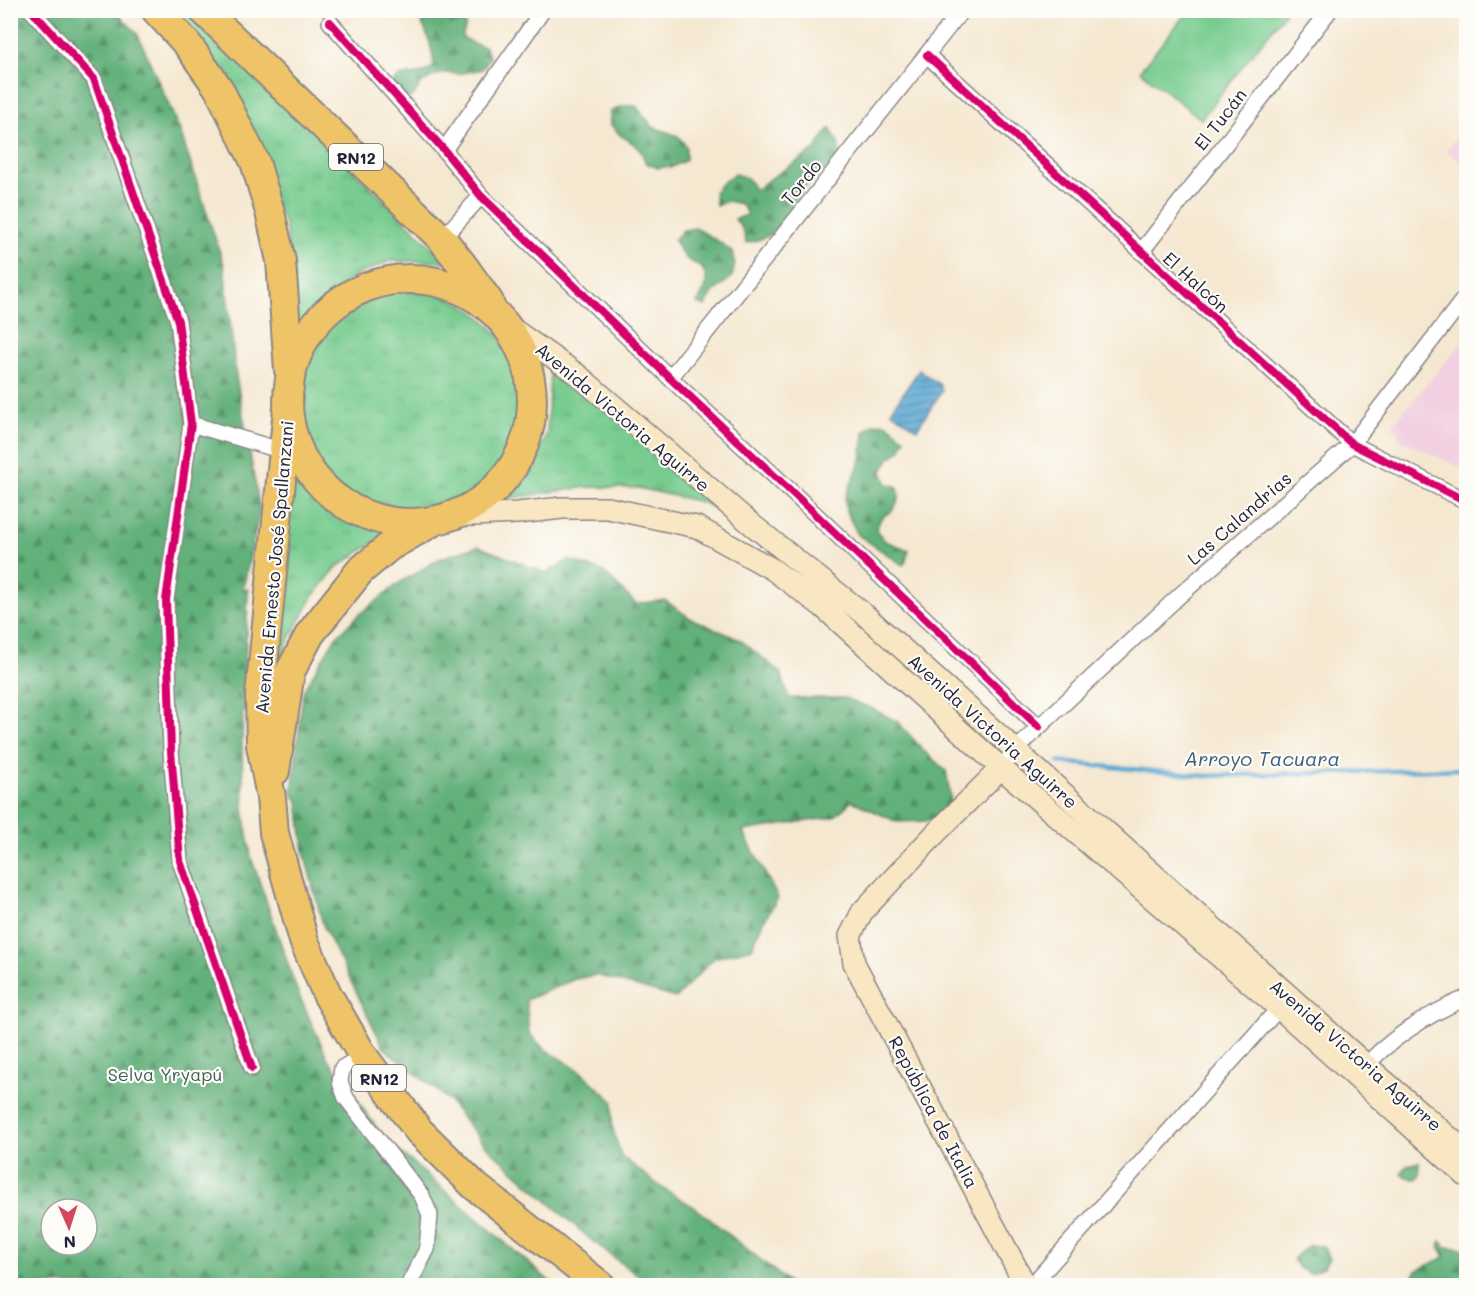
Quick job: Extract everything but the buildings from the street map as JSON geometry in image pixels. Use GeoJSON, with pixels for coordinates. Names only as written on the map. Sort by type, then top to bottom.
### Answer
{"type":"FeatureCollection","features":[{"type":"Feature","properties":{"kind":"highway","name":"RN12"},"geometry":{"type":"LineString","coordinates":[[156,10],[188,45],[219,89],[255,162],[270,212],[281,261],[290,376]]}},
{"type":"Feature","properties":{"kind":"highway","name":"RN12"},"geometry":{"type":"LineString","coordinates":[[203,10],[442,239],[502,319],[532,377],[534,406],[529,434],[518,461],[501,484],[478,503],[443,518],[407,523],[380,519],[354,510],[332,495],[291,451]]}},
{"type":"Feature","properties":{"kind":"highway","name":"RN12"},"geometry":{"type":"LineString","coordinates":[[290,376],[301,345],[320,318],[345,297],[375,283],[407,278],[440,282],[471,294],[502,319]]}},
{"type":"Feature","properties":{"kind":"highway","name":"Avenida Ernesto José Spallanzani"},"geometry":{"type":"LineString","coordinates":[[290,376],[288,408],[291,451],[260,696],[261,745],[271,797],[274,833],[304,941],[327,993],[363,1056],[419,1131],[476,1187],[601,1286]]}},
{"type":"Feature","properties":{"kind":"highway","name":"Avenida Ernesto José Spallanzani"},"geometry":{"type":"LineString","coordinates":[[271,797],[290,672],[310,634],[360,571],[390,546],[443,518]]}},
{"type":"Feature","properties":{"kind":"main road","name":"Avenida Victoria Aguirre"},"geometry":{"type":"LineString","coordinates":[[502,319],[578,375],[750,523],[865,615],[1361,1071],[1467,1176]]}},
{"type":"Feature","properties":{"kind":"main road","name":"Avenida Victoria Aguirre"},"geometry":{"type":"LineString","coordinates":[[443,518],[562,508],[608,508],[697,527],[771,569],[824,607],[1001,768],[1279,1008],[1467,1152]]}},
{"type":"Feature","properties":{"kind":"main road","name":"República de Italia"},"geometry":{"type":"LineString","coordinates":[[1001,768],[862,912],[850,936],[854,963],[1026,1286]]}},
{"type":"Feature","properties":{"kind":"street"},"geometry":{"type":"LineString","coordinates":[[32,10],[94,79],[178,321],[191,424],[166,600],[171,750],[180,861],[252,1068]]}},
{"type":"Feature","properties":{"kind":"street"},"geometry":{"type":"LineString","coordinates":[[444,150],[543,10]]}},
{"type":"Feature","properties":{"kind":"street","name":"Tordo"},"geometry":{"type":"LineString","coordinates":[[670,378],[962,10]]}},
{"type":"Feature","properties":{"kind":"street","name":"El Tucán"},"geometry":{"type":"LineString","coordinates":[[1141,252],[1328,11]]}},
{"type":"Feature","properties":{"kind":"street"},"geometry":{"type":"LineString","coordinates":[[330,22],[444,150],[481,196],[1039,727]]}},
{"type":"Feature","properties":{"kind":"street","name":"El Halcón"},"geometry":{"type":"LineString","coordinates":[[927,55],[1352,444],[1467,501]]}},
{"type":"Feature","properties":{"kind":"street"},"geometry":{"type":"LineString","coordinates":[[442,239],[481,196]]}},
{"type":"Feature","properties":{"kind":"street","name":"Las Calandrias"},"geometry":{"type":"LineString","coordinates":[[1001,768],[1039,727],[1179,596],[1352,444],[1467,296]]}},
{"type":"Feature","properties":{"kind":"street"},"geometry":{"type":"LineString","coordinates":[[191,424],[291,451]]}},
{"type":"Feature","properties":{"kind":"street"},"geometry":{"type":"LineString","coordinates":[[1361,1071],[1380,1050],[1424,1019],[1467,998]]}},
{"type":"Feature","properties":{"kind":"street"},"geometry":{"type":"LineString","coordinates":[[1031,1286],[1279,1008]]}},
{"type":"Feature","properties":{"kind":"street"},"geometry":{"type":"LineString","coordinates":[[363,1056],[342,1068],[340,1082],[346,1098],[422,1196],[430,1215],[427,1249],[408,1286]]}},
{"type":"Feature","properties":{"kind":"shaded area"},"geometry":{"type":"Polygon","coordinates":[[[1466,125],[1466,167],[1446,151],[1466,125]]]}},
{"type":"Feature","properties":{"kind":"shaded area"},"geometry":{"type":"Polygon","coordinates":[[[1466,338],[1466,470],[1400,439],[1393,424],[1466,338]]]}},
{"type":"Feature","properties":{"kind":"green space","name":"Selva Yryapú"},"geometry":{"type":"Polygon","coordinates":[[[10,11],[115,11],[137,33],[179,128],[224,265],[236,376],[260,510],[243,589],[248,589],[242,745],[244,810],[251,857],[298,993],[328,1059],[384,1138],[554,1285],[11,1285],[10,11]]]}},
{"type":"Feature","properties":{"kind":"green space"},"geometry":{"type":"Polygon","coordinates":[[[173,11],[191,11],[447,262],[390,261],[356,275],[319,304],[297,329],[285,224],[173,11]]]}},
{"type":"Feature","properties":{"kind":"green space"},"geometry":{"type":"Polygon","coordinates":[[[387,11],[458,11],[466,25],[462,37],[485,47],[490,58],[482,69],[433,76],[420,85],[413,96],[402,104],[389,101],[388,88],[397,77],[423,73],[434,67],[430,42],[419,18],[405,15],[392,16],[387,11]]]}},
{"type":"Feature","properties":{"kind":"green space"},"geometry":{"type":"Polygon","coordinates":[[[1188,11],[1282,11],[1285,13],[1201,119],[1140,71],[1188,11]]]}},
{"type":"Feature","properties":{"kind":"green space"},"geometry":{"type":"Polygon","coordinates":[[[623,106],[636,106],[653,127],[678,136],[686,146],[686,160],[670,168],[671,166],[658,168],[646,163],[641,152],[633,143],[620,135],[611,125],[610,112],[623,106]]]}},
{"type":"Feature","properties":{"kind":"green space"},"geometry":{"type":"Polygon","coordinates":[[[830,128],[838,142],[840,156],[802,190],[774,231],[763,238],[746,243],[743,230],[735,219],[748,215],[741,204],[727,201],[716,206],[714,192],[735,174],[747,178],[756,190],[815,150],[830,128]]]}},
{"type":"Feature","properties":{"kind":"green space"},"geometry":{"type":"Polygon","coordinates":[[[696,228],[732,252],[735,264],[732,277],[711,294],[705,306],[697,303],[705,285],[706,276],[700,266],[686,258],[674,240],[683,230],[696,228]]]}},
{"type":"Feature","properties":{"kind":"green space"},"geometry":{"type":"Polygon","coordinates":[[[409,291],[431,293],[451,299],[479,316],[495,332],[512,360],[518,380],[520,402],[518,424],[512,444],[495,472],[479,488],[451,505],[431,511],[409,513],[387,511],[367,505],[339,488],[323,472],[306,444],[300,424],[298,402],[300,380],[306,360],[323,332],[339,316],[367,299],[387,293],[409,291]]]}},
{"type":"Feature","properties":{"kind":"green space"},"geometry":{"type":"Polygon","coordinates":[[[543,350],[736,520],[702,502],[638,488],[587,487],[510,498],[531,470],[547,433],[550,375],[543,350]]]}},
{"type":"Feature","properties":{"kind":"green space"},"geometry":{"type":"Polygon","coordinates":[[[886,423],[905,439],[900,451],[889,459],[882,471],[886,483],[898,487],[899,499],[893,510],[881,518],[876,530],[885,541],[909,550],[903,565],[858,535],[846,511],[845,498],[861,460],[864,432],[874,424],[886,423]]]}},
{"type":"Feature","properties":{"kind":"green space"},"geometry":{"type":"Polygon","coordinates":[[[290,463],[308,495],[334,514],[390,532],[337,567],[314,595],[287,644],[273,686],[290,463]]]}},
{"type":"Feature","properties":{"kind":"green space"},"geometry":{"type":"Polygon","coordinates":[[[478,546],[546,573],[569,560],[604,572],[636,604],[665,600],[690,618],[740,640],[781,673],[789,698],[845,698],[871,708],[898,722],[946,771],[951,802],[930,821],[897,822],[852,801],[834,817],[743,831],[778,898],[763,922],[752,948],[714,958],[676,998],[596,975],[575,979],[526,1000],[529,1033],[543,1048],[580,1071],[613,1101],[612,1126],[621,1156],[661,1187],[696,1208],[792,1285],[652,1285],[591,1240],[483,1143],[448,1100],[384,1048],[323,925],[304,852],[298,801],[292,792],[303,691],[336,637],[361,613],[399,583],[441,558],[478,546]]]}},
{"type":"Feature","properties":{"kind":"green space"},"geometry":{"type":"Polygon","coordinates":[[[1419,1162],[1419,1178],[1413,1179],[1402,1175],[1406,1167],[1419,1162]]]}},
{"type":"Feature","properties":{"kind":"green space"},"geometry":{"type":"Polygon","coordinates":[[[1441,1241],[1446,1247],[1466,1249],[1466,1279],[1453,1282],[1454,1285],[1430,1285],[1413,1278],[1417,1270],[1445,1257],[1439,1246],[1441,1241]]]}},
{"type":"Feature","properties":{"kind":"green space"},"geometry":{"type":"Polygon","coordinates":[[[1309,1245],[1323,1246],[1329,1259],[1323,1267],[1311,1274],[1300,1269],[1293,1259],[1309,1245]]]}},
{"type":"Feature","properties":{"kind":"water"},"geometry":{"type":"Polygon","coordinates":[[[919,370],[940,385],[942,391],[917,429],[891,411],[919,370]]]}},
{"type":"Feature","properties":{"kind":"waterway","name":"Arroyo Tacuara"},"geometry":{"type":"LineString","coordinates":[[1059,762],[1206,776],[1466,769]]}},
{"type":"Feature","properties":{"kind":"cycle path"},"geometry":{"type":"LineString","coordinates":[[31,10],[94,79],[178,321],[191,424],[166,600],[171,751],[180,861],[252,1068]]}},
{"type":"Feature","properties":{"kind":"cycle path"},"geometry":{"type":"LineString","coordinates":[[330,22],[444,150],[481,196],[1039,727]]}},
{"type":"Feature","properties":{"kind":"cycle path"},"geometry":{"type":"LineString","coordinates":[[927,55],[1352,444],[1466,501]]}}]}
